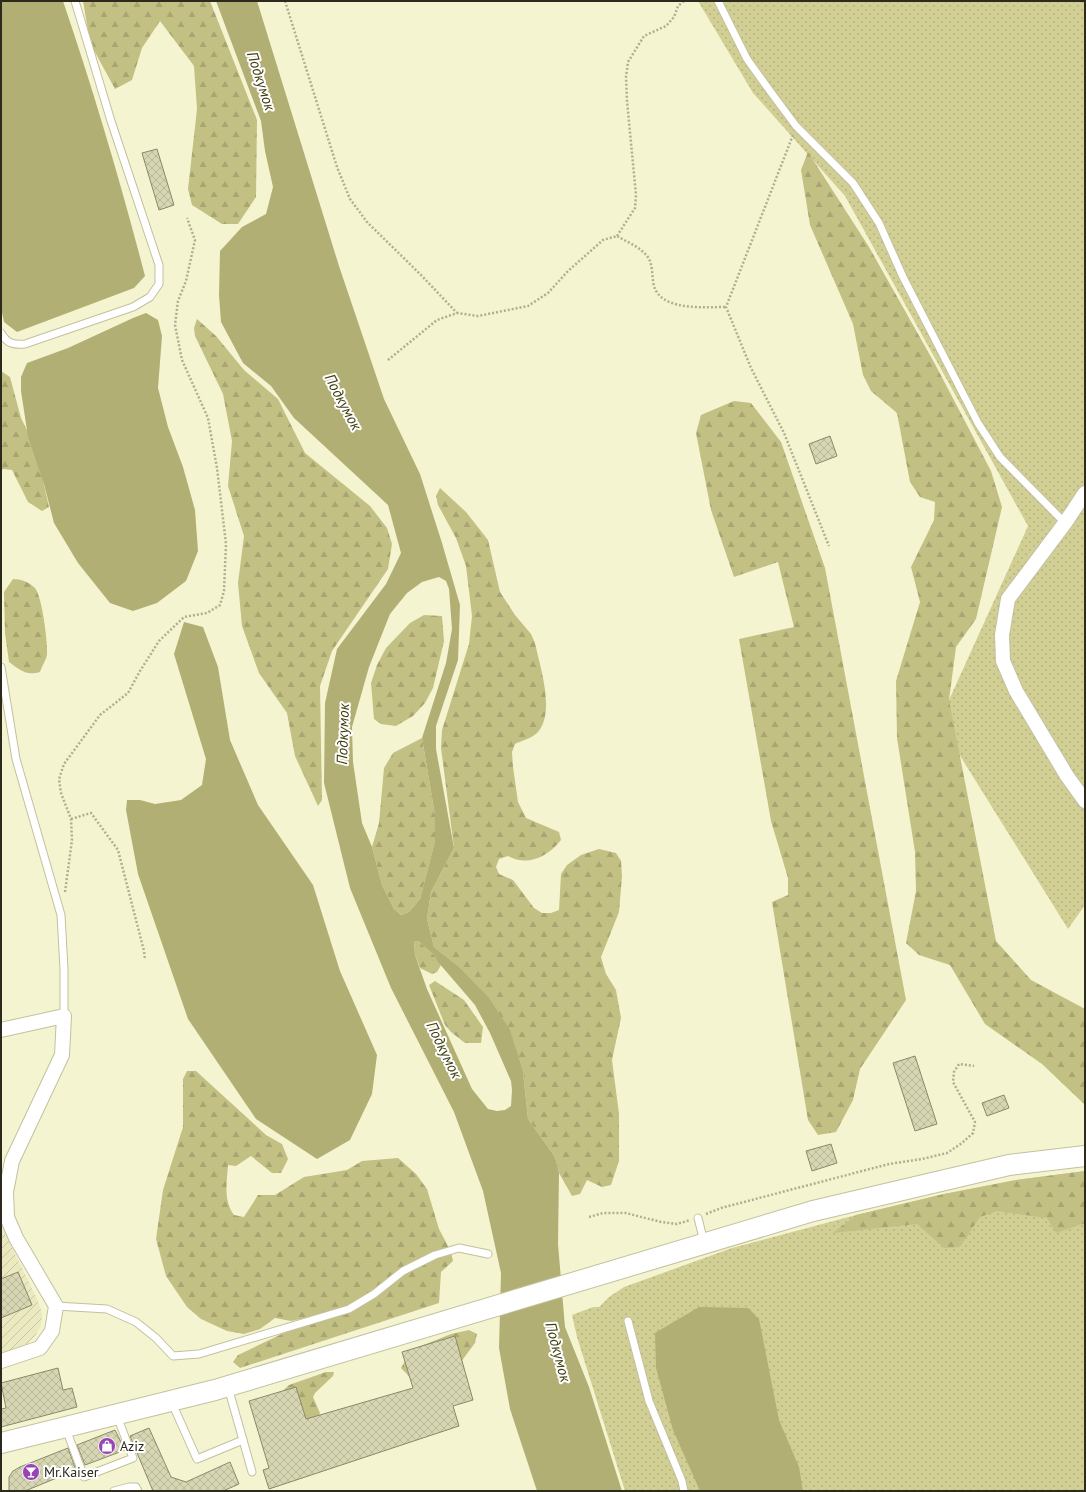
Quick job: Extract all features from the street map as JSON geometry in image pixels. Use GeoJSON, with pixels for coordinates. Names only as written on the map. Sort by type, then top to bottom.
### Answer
{"type":"FeatureCollection","features":[{"type":"Feature","properties":{"kind":"street"},"geometry":{"type":"LineString","coordinates":[[1085,492],[1008,600],[1002,635],[1003,661],[1016,691],[1067,776],[1085,801]]}},
{"type":"Feature","properties":{"kind":"street"},"geometry":{"type":"LineString","coordinates":[[1,1030],[64,1016],[62,1055],[12,1161],[6,1192],[7,1217],[16,1238],[56,1306],[52,1331],[40,1348],[1,1361]]}},
{"type":"Feature","properties":{"kind":"street"},"geometry":{"type":"LineString","coordinates":[[6,1442],[228,1386],[813,1211],[1008,1165],[1085,1156]]}},
{"type":"Feature","properties":{"kind":"lane"},"geometry":{"type":"LineString","coordinates":[[1,334],[4,339],[13,345],[25,344],[133,307],[150,297],[159,284],[159,265],[111,121],[75,1]]}},
{"type":"Feature","properties":{"kind":"lane"},"geometry":{"type":"LineString","coordinates":[[718,1],[747,58],[770,91],[796,126],[853,183],[879,223],[903,277],[978,423],[1000,457],[1064,523]]}},
{"type":"Feature","properties":{"kind":"lane"},"geometry":{"type":"LineString","coordinates":[[1,666],[16,759],[61,915],[64,969],[64,1016]]}},
{"type":"Feature","properties":{"kind":"lane"},"geometry":{"type":"LineString","coordinates":[[698,1218],[705,1244]]}},
{"type":"Feature","properties":{"kind":"lane"},"geometry":{"type":"LineString","coordinates":[[56,1306],[107,1310],[136,1322],[156,1338],[174,1356],[199,1354],[349,1309],[374,1294],[403,1271],[435,1255],[460,1248],[488,1254]]}},
{"type":"Feature","properties":{"kind":"lane"},"geometry":{"type":"LineString","coordinates":[[628,1321],[649,1401],[682,1481],[684,1491]]}},
{"type":"Feature","properties":{"kind":"lane"},"geometry":{"type":"LineString","coordinates":[[228,1386],[252,1472]]}},
{"type":"Feature","properties":{"kind":"lane"},"geometry":{"type":"LineString","coordinates":[[172,1400],[197,1460],[243,1440]]}},
{"type":"Feature","properties":{"kind":"lane"},"geometry":{"type":"LineString","coordinates":[[65,1427],[84,1476],[133,1458],[116,1414]]}},
{"type":"Feature","properties":{"kind":"lane"},"geometry":{"type":"LineString","coordinates":[[114,1491],[129,1487],[136,1487],[138,1491]]}},
{"type":"Feature","properties":{"kind":"path"},"geometry":{"type":"LineString","coordinates":[[285,1],[333,153],[350,199],[367,222],[457,313]]}},
{"type":"Feature","properties":{"kind":"path"},"geometry":{"type":"LineString","coordinates":[[388,360],[437,320],[457,313],[478,316],[528,306],[548,293],[568,271],[603,240],[617,236],[635,208],[636,195],[627,101],[626,77],[628,62],[644,36],[666,26],[674,17],[678,6],[684,1]]}},
{"type":"Feature","properties":{"kind":"path"},"geometry":{"type":"LineString","coordinates":[[796,126],[726,307],[751,368],[784,433],[830,546]]}},
{"type":"Feature","properties":{"kind":"path"},"geometry":{"type":"LineString","coordinates":[[61,915],[72,840],[71,819],[61,793],[59,779],[64,764],[100,715],[128,693],[159,641],[184,616],[207,612],[220,605],[224,591],[226,544],[217,468],[208,418],[182,360],[175,325],[178,301],[186,281],[195,240],[187,218]]}},
{"type":"Feature","properties":{"kind":"path"},"geometry":{"type":"LineString","coordinates":[[617,236],[641,249],[649,257],[655,289],[661,298],[672,304],[726,307]]}},
{"type":"Feature","properties":{"kind":"path"},"geometry":{"type":"LineString","coordinates":[[71,819],[92,813],[118,850],[145,960]]}},
{"type":"Feature","properties":{"kind":"path"},"geometry":{"type":"LineString","coordinates":[[589,1218],[603,1213],[626,1213],[661,1222],[677,1224],[698,1218],[721,1208],[889,1164],[922,1159],[946,1153],[962,1143],[973,1133],[975,1122],[953,1082],[954,1072],[959,1064],[974,1066]]}},
{"type":"Feature","properties":{"kind":"shaded area"},"geometry":{"type":"Polygon","coordinates":[[[698,1],[1085,1],[1085,905],[1068,929],[939,722],[1028,526],[845,196],[753,93],[698,1]]]}},
{"type":"Feature","properties":{"kind":"shaded area"},"geometry":{"type":"Polygon","coordinates":[[[1085,1171],[1085,1491],[625,1491],[577,1337],[572,1315],[593,1307],[599,1307],[609,1297],[624,1287],[732,1248],[856,1215],[944,1194],[1016,1180],[1085,1171]]]}},
{"type":"Feature","properties":{"kind":"shaded area"},"geometry":{"type":"Polygon","coordinates":[[[1,1225],[37,1299],[42,1313],[41,1326],[35,1336],[27,1344],[1,1353],[1,1225]]]}},
{"type":"Feature","properties":{"kind":"green space"},"geometry":{"type":"Polygon","coordinates":[[[83,1],[210,1],[257,120],[256,197],[238,224],[222,224],[192,205],[188,189],[197,109],[194,66],[160,21],[142,48],[132,80],[115,89],[90,43],[83,1]]]}},
{"type":"Feature","properties":{"kind":"green space"},"geometry":{"type":"Polygon","coordinates":[[[808,152],[869,247],[935,364],[991,471],[1002,507],[976,619],[956,647],[949,700],[996,941],[1031,980],[1085,1009],[1085,1104],[1042,1064],[985,1024],[950,965],[919,955],[906,943],[916,891],[915,852],[897,738],[896,681],[920,602],[911,567],[934,520],[935,502],[920,497],[910,482],[897,413],[871,391],[863,375],[853,324],[810,225],[801,170],[808,152]]]}},
{"type":"Feature","properties":{"kind":"green space"},"geometry":{"type":"Polygon","coordinates":[[[197,319],[216,336],[244,370],[278,399],[305,453],[370,506],[387,528],[392,544],[388,569],[332,651],[320,686],[322,800],[318,806],[295,756],[287,713],[259,673],[242,626],[238,583],[244,536],[228,486],[232,441],[223,394],[195,336],[194,328],[197,319]]]}},
{"type":"Feature","properties":{"kind":"green space"},"geometry":{"type":"Polygon","coordinates":[[[1,371],[10,377],[21,418],[36,449],[49,507],[42,511],[28,502],[12,470],[3,469],[1,471],[1,371]]]}},
{"type":"Feature","properties":{"kind":"green space"},"geometry":{"type":"Polygon","coordinates":[[[734,401],[751,403],[781,442],[825,568],[906,1000],[860,1069],[853,1100],[836,1132],[818,1135],[808,1120],[772,902],[788,895],[788,878],[771,821],[739,639],[794,627],[778,562],[734,577],[711,510],[696,433],[701,415],[734,401]]]}},
{"type":"Feature","properties":{"kind":"green space"},"geometry":{"type":"Polygon","coordinates":[[[440,488],[466,512],[488,540],[500,592],[515,615],[531,634],[535,643],[545,690],[546,702],[543,724],[535,735],[515,744],[512,752],[513,767],[518,802],[526,818],[559,832],[561,840],[550,851],[537,858],[522,861],[508,856],[499,859],[496,867],[499,874],[513,880],[534,908],[542,913],[551,913],[559,910],[561,874],[567,865],[581,855],[599,849],[616,853],[621,861],[622,876],[619,912],[601,957],[606,974],[616,990],[621,1018],[612,1060],[619,1114],[619,1161],[611,1185],[602,1187],[587,1180],[580,1194],[572,1196],[559,1173],[555,1157],[528,1119],[523,1072],[457,965],[434,947],[427,919],[431,892],[454,848],[441,748],[442,730],[469,644],[472,616],[466,566],[456,538],[438,505],[436,496],[440,488]]]}},
{"type":"Feature","properties":{"kind":"green space"},"geometry":{"type":"Polygon","coordinates":[[[13,579],[25,581],[33,586],[38,593],[44,620],[47,649],[47,655],[40,672],[27,673],[9,662],[5,633],[4,592],[13,579]]]}},
{"type":"Feature","properties":{"kind":"green space"},"geometry":{"type":"Polygon","coordinates":[[[424,615],[442,616],[444,641],[433,688],[425,703],[413,716],[396,726],[381,724],[374,719],[371,683],[377,665],[386,648],[410,623],[424,615]]]}},
{"type":"Feature","properties":{"kind":"green space"},"geometry":{"type":"Polygon","coordinates":[[[422,738],[435,815],[435,841],[420,899],[409,912],[401,915],[394,909],[382,885],[372,847],[379,823],[384,768],[393,753],[422,738]]]}},
{"type":"Feature","properties":{"kind":"green space"},"geometry":{"type":"Polygon","coordinates":[[[414,941],[418,941],[434,955],[441,965],[437,972],[432,974],[420,968],[415,955],[414,941]]]}},
{"type":"Feature","properties":{"kind":"green space"},"geometry":{"type":"Polygon","coordinates":[[[435,981],[464,1000],[483,1027],[481,1043],[465,1043],[445,1025],[429,985],[435,981]]]}},
{"type":"Feature","properties":{"kind":"green space"},"geometry":{"type":"Polygon","coordinates":[[[187,1071],[196,1071],[266,1135],[282,1144],[288,1159],[281,1173],[272,1173],[251,1156],[236,1166],[228,1165],[227,1197],[228,1203],[234,1215],[244,1217],[258,1195],[275,1195],[304,1177],[347,1170],[362,1161],[398,1158],[416,1174],[427,1189],[439,1229],[451,1252],[453,1261],[441,1272],[439,1303],[240,1368],[233,1362],[238,1355],[286,1332],[317,1322],[315,1316],[291,1321],[275,1318],[260,1329],[244,1334],[227,1331],[201,1319],[187,1307],[166,1276],[156,1239],[163,1190],[183,1127],[183,1079],[187,1071]]]}},
{"type":"Feature","properties":{"kind":"green space"},"geometry":{"type":"Polygon","coordinates":[[[1085,1171],[1085,1223],[1056,1233],[1047,1218],[997,1211],[980,1217],[960,1247],[944,1248],[917,1224],[833,1233],[856,1215],[944,1194],[1016,1180],[1085,1171]]]}},
{"type":"Feature","properties":{"kind":"green space"},"geometry":{"type":"Polygon","coordinates":[[[469,1330],[477,1334],[475,1343],[455,1370],[419,1387],[401,1368],[411,1350],[451,1334],[469,1330]]]}},
{"type":"Feature","properties":{"kind":"green space"},"geometry":{"type":"Polygon","coordinates":[[[326,1372],[334,1372],[333,1376],[315,1393],[313,1397],[320,1413],[315,1424],[311,1423],[290,1401],[277,1396],[289,1385],[326,1372]]]}},
{"type":"Feature","properties":{"kind":"water"},"geometry":{"type":"Polygon","coordinates":[[[1,1],[63,1],[107,138],[145,276],[134,288],[17,332],[4,322],[1,308],[1,1]]]}},
{"type":"Feature","properties":{"kind":"water","name":"Подкумок"},"geometry":{"type":"Polygon","coordinates":[[[216,1],[257,1],[339,266],[384,399],[420,474],[460,605],[458,660],[436,726],[436,749],[454,848],[431,892],[427,919],[434,947],[457,965],[489,998],[510,1030],[523,1072],[528,1119],[555,1157],[559,1173],[558,1244],[565,1327],[589,1387],[622,1491],[537,1491],[510,1409],[499,1348],[501,1273],[483,1191],[454,1112],[391,988],[350,888],[324,783],[325,703],[337,649],[386,584],[401,553],[388,505],[294,418],[271,386],[243,363],[221,322],[219,295],[220,251],[242,227],[266,214],[273,187],[265,151],[261,121],[216,1]],[[439,577],[422,582],[407,593],[390,614],[369,667],[352,727],[353,762],[362,823],[372,847],[382,885],[394,909],[401,915],[409,912],[420,899],[435,841],[435,815],[422,738],[446,663],[452,629],[449,589],[446,581],[439,577]],[[414,941],[415,955],[427,989],[472,1089],[488,1109],[497,1111],[505,1110],[511,1106],[511,1081],[490,1033],[475,1005],[438,962],[434,955],[418,941],[414,941]]]}},
{"type":"Feature","properties":{"kind":"water"},"geometry":{"type":"Polygon","coordinates":[[[146,313],[158,320],[162,336],[158,388],[168,427],[183,467],[195,510],[198,551],[186,581],[157,603],[133,611],[110,603],[78,563],[54,523],[44,484],[28,437],[21,391],[21,377],[27,363],[68,348],[146,313]]]}},
{"type":"Feature","properties":{"kind":"water"},"geometry":{"type":"Polygon","coordinates":[[[184,622],[203,627],[218,667],[230,740],[258,805],[313,885],[340,971],[377,1055],[372,1094],[350,1140],[317,1159],[256,1119],[188,1019],[138,874],[126,810],[127,800],[140,800],[155,804],[181,800],[202,785],[206,759],[174,654],[184,622]]]}},
{"type":"Feature","properties":{"kind":"water"},"geometry":{"type":"Polygon","coordinates":[[[699,1307],[748,1308],[759,1319],[779,1420],[799,1467],[803,1491],[700,1491],[673,1430],[656,1368],[655,1333],[699,1307]]]}},
{"type":"Feature","properties":{"kind":"building"},"geometry":{"type":"Polygon","coordinates":[[[157,149],[174,205],[159,210],[142,153],[157,149]]]}},
{"type":"Feature","properties":{"kind":"building"},"geometry":{"type":"Polygon","coordinates":[[[830,436],[837,456],[816,464],[809,444],[830,436]]]}},
{"type":"Feature","properties":{"kind":"building"},"geometry":{"type":"Polygon","coordinates":[[[915,1056],[937,1124],[915,1131],[893,1063],[915,1056]]]}},
{"type":"Feature","properties":{"kind":"building"},"geometry":{"type":"Polygon","coordinates":[[[1004,1095],[1009,1108],[987,1116],[982,1103],[1004,1095]]]}},
{"type":"Feature","properties":{"kind":"building"},"geometry":{"type":"Polygon","coordinates":[[[831,1144],[837,1163],[812,1171],[806,1151],[831,1144]]]}},
{"type":"Feature","properties":{"kind":"building"},"geometry":{"type":"Polygon","coordinates":[[[18,1272],[32,1305],[1,1318],[1,1279],[18,1272]]]}},
{"type":"Feature","properties":{"kind":"building"},"geometry":{"type":"Polygon","coordinates":[[[455,1336],[473,1400],[453,1406],[459,1426],[269,1489],[263,1470],[269,1468],[249,1401],[296,1387],[306,1419],[413,1388],[402,1352],[455,1336]]]}},
{"type":"Feature","properties":{"kind":"building"},"geometry":{"type":"Polygon","coordinates":[[[58,1368],[63,1390],[72,1388],[77,1407],[1,1427],[1,1409],[6,1408],[1,1383],[58,1368]]]}},
{"type":"Feature","properties":{"kind":"building"},"geometry":{"type":"Polygon","coordinates":[[[149,1428],[171,1477],[186,1482],[230,1462],[239,1484],[223,1491],[153,1491],[130,1436],[149,1428]]]}},
{"type":"Feature","properties":{"kind":"building"},"geometry":{"type":"Polygon","coordinates":[[[115,1430],[125,1450],[85,1465],[77,1445],[115,1430]]]}},
{"type":"Feature","properties":{"kind":"building"},"geometry":{"type":"Polygon","coordinates":[[[68,1448],[76,1470],[25,1491],[9,1491],[9,1477],[13,1471],[68,1448]]]}},
{"type":"Feature","properties":{"kind":"place","name":"Aziz"},"geometry":{"type":"Point","coordinates":[107,1446]}},
{"type":"Feature","properties":{"kind":"place","name":"Mr.Kaiser"},"geometry":{"type":"Point","coordinates":[31,1472]}}]}
